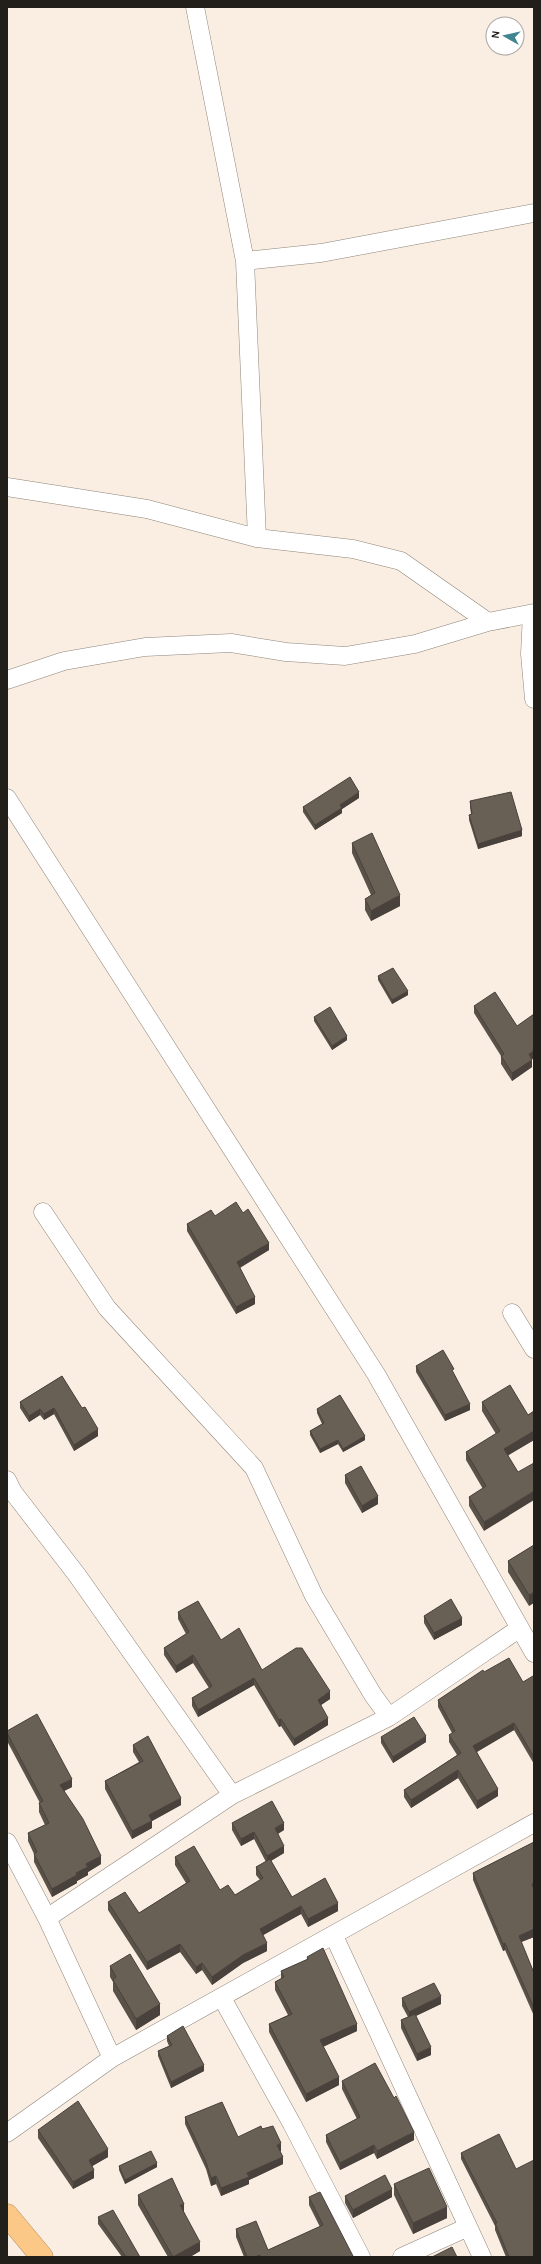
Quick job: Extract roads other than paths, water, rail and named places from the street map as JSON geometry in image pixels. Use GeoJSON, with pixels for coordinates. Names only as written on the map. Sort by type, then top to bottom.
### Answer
{"type":"FeatureCollection","features":[{"type":"Feature","properties":{"kind":"highway"},"geometry":{"type":"LineString","coordinates":[[7,2215],[32,2254]]}},
{"type":"Feature","properties":{"kind":"street"},"geometry":{"type":"LineString","coordinates":[[195,7],[246,261],[257,538]]}},
{"type":"Feature","properties":{"kind":"street"},"geometry":{"type":"LineString","coordinates":[[246,261],[321,254],[534,213]]}},
{"type":"Feature","properties":{"kind":"street"},"geometry":{"type":"LineString","coordinates":[[7,487],[147,509],[257,538],[353,549],[401,561],[488,622]]}},
{"type":"Feature","properties":{"kind":"street"},"geometry":{"type":"LineString","coordinates":[[7,680],[64,660],[145,647],[231,643],[286,652],[345,656],[415,644],[488,622],[533,613],[530,654],[534,699]]}},
{"type":"Feature","properties":{"kind":"street"},"geometry":{"type":"LineString","coordinates":[[7,798],[376,1374],[534,1653]]}},
{"type":"Feature","properties":{"kind":"street"},"geometry":{"type":"LineString","coordinates":[[43,1212],[107,1308],[254,1468],[314,1596],[373,1695],[389,1717]]}},
{"type":"Feature","properties":{"kind":"street"},"geometry":{"type":"LineString","coordinates":[[512,1313],[534,1349]]}},
{"type":"Feature","properties":{"kind":"street"},"geometry":{"type":"LineString","coordinates":[[7,1480],[13,1492],[77,1575],[232,1795]]}},
{"type":"Feature","properties":{"kind":"street"},"geometry":{"type":"LineString","coordinates":[[47,1918],[232,1795],[389,1717],[520,1628]]}},
{"type":"Feature","properties":{"kind":"street"},"geometry":{"type":"LineString","coordinates":[[7,2132],[112,2058],[334,1936],[534,1823]]}},
{"type":"Feature","properties":{"kind":"street"},"geometry":{"type":"LineString","coordinates":[[7,1842],[47,1918],[112,2058]]}},
{"type":"Feature","properties":{"kind":"street"},"geometry":{"type":"LineString","coordinates":[[334,1936],[482,2257]]}},
{"type":"Feature","properties":{"kind":"street"},"geometry":{"type":"LineString","coordinates":[[222,1998],[292,2124],[361,2257]]}},
{"type":"Feature","properties":{"kind":"street"},"geometry":{"type":"LineString","coordinates":[[402,2257],[468,2227]]}}]}
